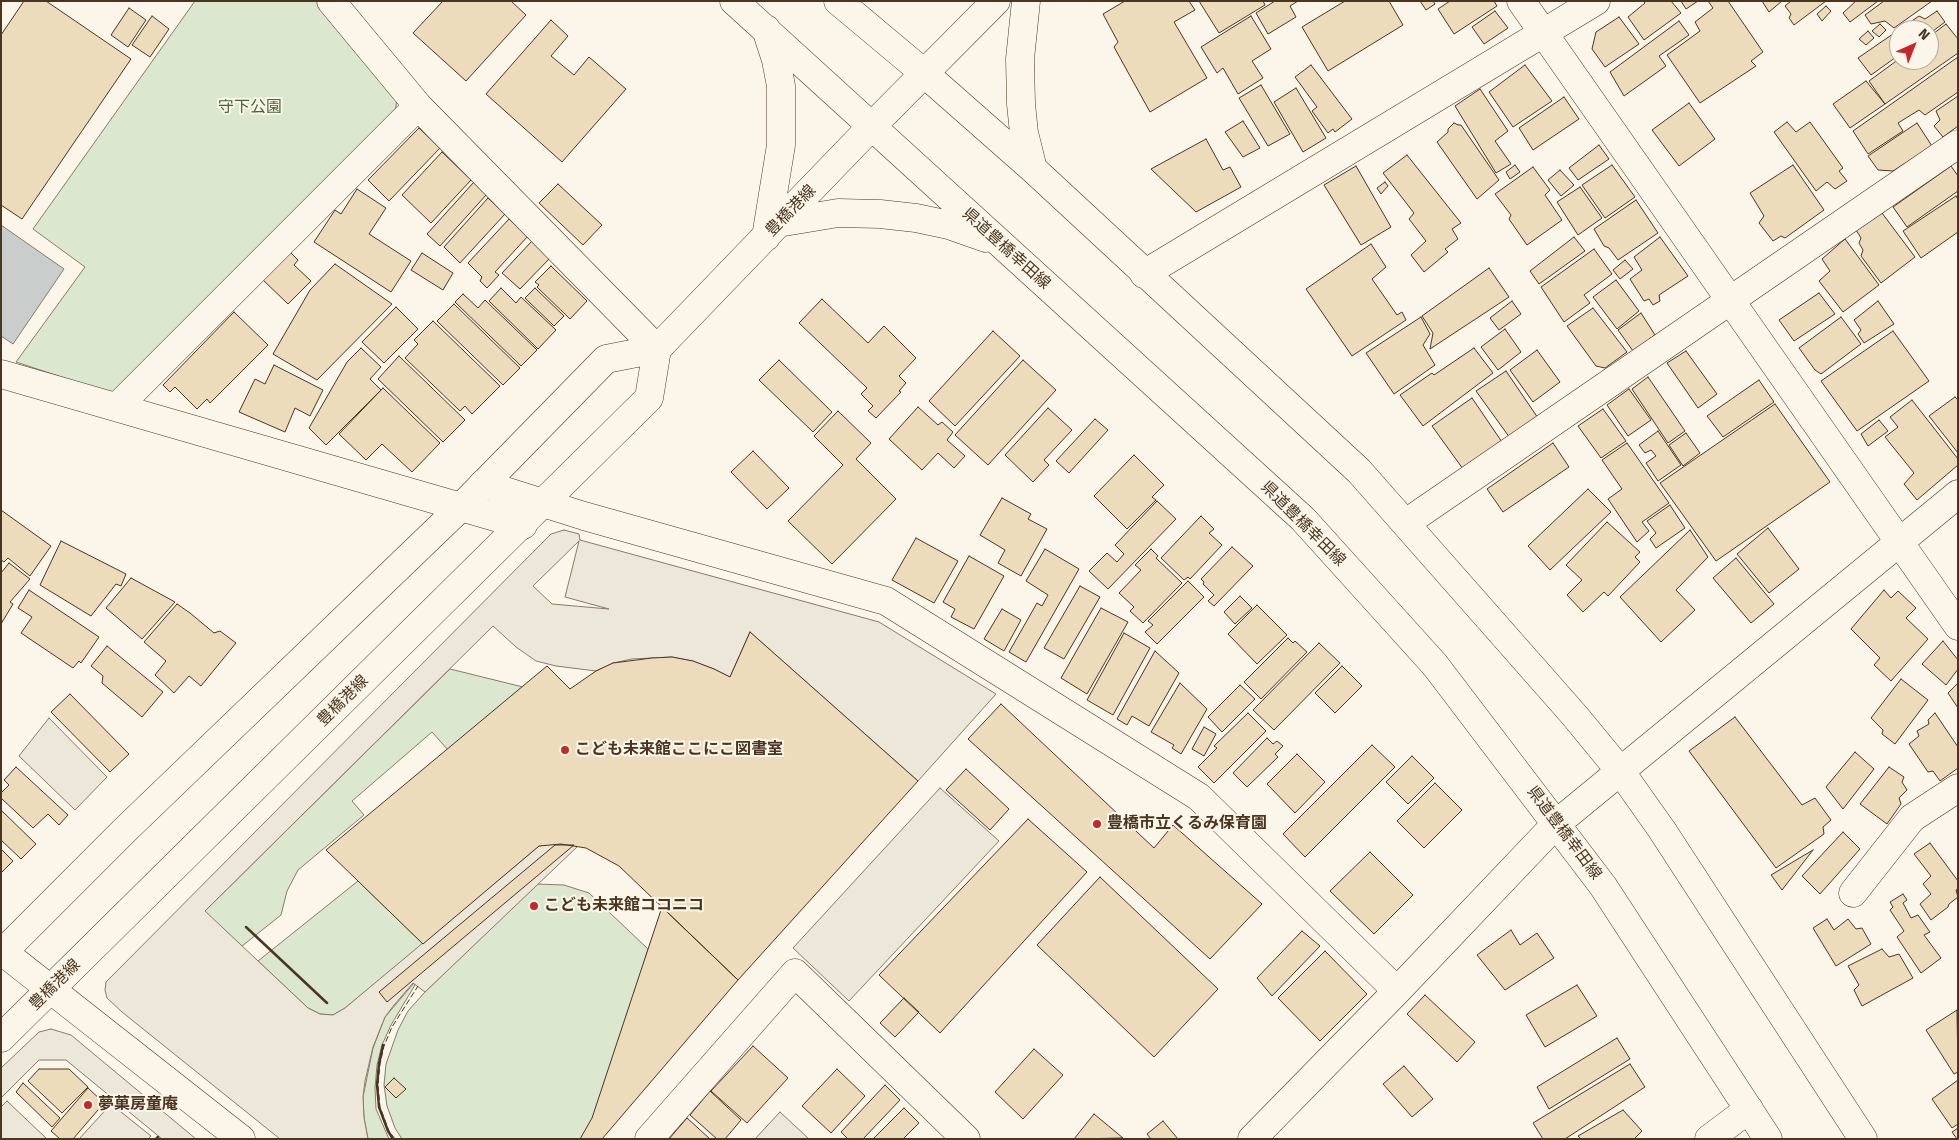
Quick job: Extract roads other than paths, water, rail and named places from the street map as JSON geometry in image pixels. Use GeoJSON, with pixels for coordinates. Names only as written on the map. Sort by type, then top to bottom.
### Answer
{"type":"FeatureCollection","features":[{"type":"Feature","properties":{"kind":"street"},"geometry":{"type":"LineString","coordinates":[[331,1],[418,106],[657,349]]}},
{"type":"Feature","properties":{"kind":"street","name":"県道豊橋幸田線"},"geometry":{"type":"LineString","coordinates":[[734,1],[1303,519],[1435,665],[1604,886],[1768,1139]]}},
{"type":"Feature","properties":{"kind":"street"},"geometry":{"type":"LineString","coordinates":[[838,1],[924,72],[1033,169],[1144,274],[1359,471],[1406,523],[1576,716],[1620,772],[1662,830],[1863,1139]]}},
{"type":"Feature","properties":{"kind":"street","name":"豊橋港線"},"geometry":{"type":"LineString","coordinates":[[1,1038],[523,524],[648,398],[657,349],[924,72],[996,1]]}},
{"type":"Feature","properties":{"kind":"street"},"geometry":{"type":"LineString","coordinates":[[1026,1],[1022,23],[1020,59],[1021,104],[1024,134],[1033,169]]}},
{"type":"Feature","properties":{"kind":"street"},"geometry":{"type":"LineString","coordinates":[[1521,1],[1958,626]]}},
{"type":"Feature","properties":{"kind":"street"},"geometry":{"type":"LineString","coordinates":[[1144,274],[1596,1]]}},
{"type":"Feature","properties":{"kind":"street"},"geometry":{"type":"LineString","coordinates":[[766,29],[776,60],[781,86],[781,145],[772,230],[838,213],[880,214],[916,218],[949,225],[1002,245]]}},
{"type":"Feature","properties":{"kind":"street"},"geometry":{"type":"LineString","coordinates":[[117,407],[418,106]]}},
{"type":"Feature","properties":{"kind":"street"},"geometry":{"type":"LineString","coordinates":[[1406,523],[1958,144]]}},
{"type":"Feature","properties":{"kind":"street"},"geometry":{"type":"LineString","coordinates":[[241,1139],[2,952],[126,829],[462,506],[606,358],[657,349]]}},
{"type":"Feature","properties":{"kind":"street"},"geometry":{"type":"LineString","coordinates":[[1,374],[523,524]]}},
{"type":"Feature","properties":{"kind":"street"},"geometry":{"type":"LineString","coordinates":[[483,484],[543,504],[886,601],[1198,797],[1397,991]]}},
{"type":"Feature","properties":{"kind":"street"},"geometry":{"type":"LineString","coordinates":[[1252,1139],[1397,991],[1556,824],[1898,541],[1958,494]]}},
{"type":"Feature","properties":{"kind":"street"},"geometry":{"type":"LineString","coordinates":[[1853,893],[1912,818],[1958,788]]}},
{"type":"Feature","properties":{"kind":"street"},"geometry":{"type":"LineString","coordinates":[[649,1139],[794,973],[966,1139]]}},
{"type":"Feature","properties":{"kind":"street"},"geometry":{"type":"LineString","coordinates":[[1710,1139],[1749,1109]]}},
{"type":"Feature","properties":{"kind":"place","name":"こども未来館ここにこ図書室"},"geometry":{"type":"Point","coordinates":[565,750]}},
{"type":"Feature","properties":{"kind":"place","name":"豊橋市立くるみ保育園"},"geometry":{"type":"Point","coordinates":[1097,824]}},
{"type":"Feature","properties":{"kind":"place","name":"こども未来館ココニコ"},"geometry":{"type":"Point","coordinates":[534,906]}},
{"type":"Feature","properties":{"kind":"place","name":"夢菓房童庵"},"geometry":{"type":"Point","coordinates":[88,1105]}},
{"type":"Feature","properties":{"kind":"park label","name":"守下公園"},"geometry":{"type":"Point","coordinates":[250,108]}}]}
